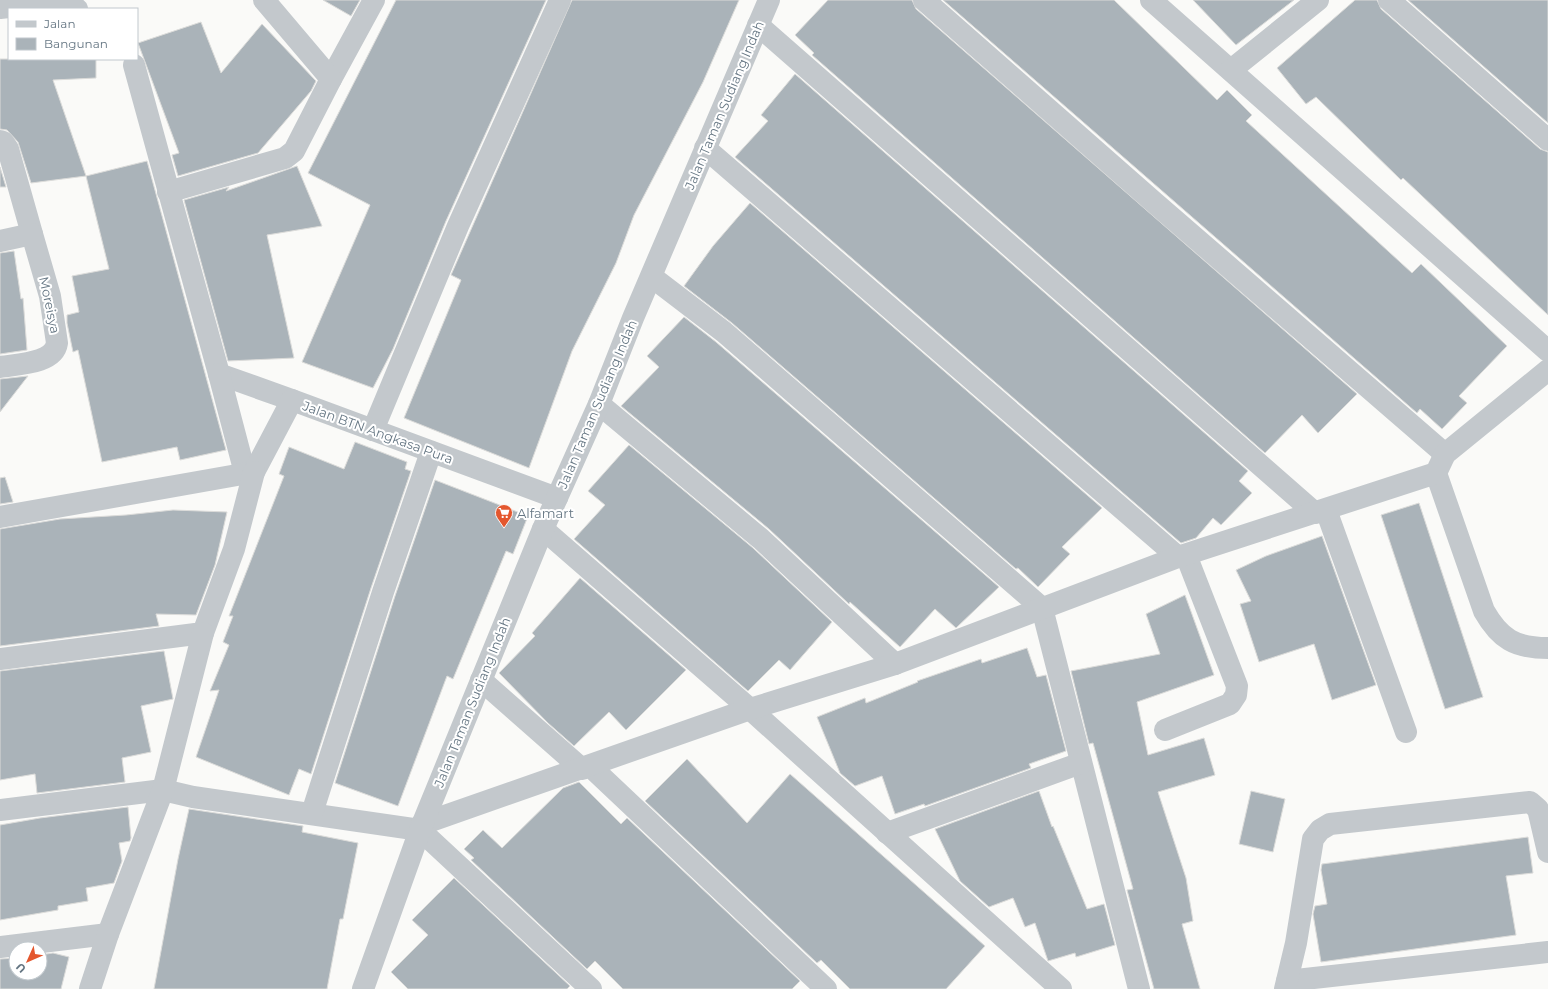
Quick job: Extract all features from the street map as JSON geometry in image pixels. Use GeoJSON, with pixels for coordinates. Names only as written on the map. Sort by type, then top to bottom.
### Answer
{"type":"FeatureCollection","features":[{"type":"Feature","properties":{"kind":"street"},"geometry":{"type":"LineString","coordinates":[[264,0],[331,79]]}},
{"type":"Feature","properties":{"kind":"street"},"geometry":{"type":"LineString","coordinates":[[168,192],[285,158],[294,151],[374,0]]}},
{"type":"Feature","properties":{"kind":"street"},"geometry":{"type":"LineString","coordinates":[[373,430],[458,226],[560,0]]}},
{"type":"Feature","properties":{"kind":"street","name":"Jalan Taman Sudiang Indah"},"geometry":{"type":"LineString","coordinates":[[363,989],[421,827],[543,529],[599,404],[633,318],[652,277],[705,148],[769,0]]}},
{"type":"Feature","properties":{"kind":"street"},"geometry":{"type":"LineString","coordinates":[[924,0],[1154,203],[1446,454]]}},
{"type":"Feature","properties":{"kind":"street"},"geometry":{"type":"LineString","coordinates":[[1151,0],[1548,351]]}},
{"type":"Feature","properties":{"kind":"street"},"geometry":{"type":"LineString","coordinates":[[1231,70],[1318,0]]}},
{"type":"Feature","properties":{"kind":"street"},"geometry":{"type":"LineString","coordinates":[[1389,0],[1548,140]]}},
{"type":"Feature","properties":{"kind":"street"},"geometry":{"type":"LineString","coordinates":[[0,8],[63,1],[75,8]]}},
{"type":"Feature","properties":{"kind":"street"},"geometry":{"type":"LineString","coordinates":[[758,26],[1320,512],[1406,732]]}},
{"type":"Feature","properties":{"kind":"street"},"geometry":{"type":"LineString","coordinates":[[0,517],[250,472],[219,374],[134,65]]}},
{"type":"Feature","properties":{"kind":"street"},"geometry":{"type":"LineString","coordinates":[[0,141],[3,142],[8,150],[32,234],[0,242]]}},
{"type":"Feature","properties":{"kind":"street"},"geometry":{"type":"LineString","coordinates":[[705,148],[1182,556],[1237,686],[1236,695],[1230,704],[1164,730]]}},
{"type":"Feature","properties":{"kind":"street","name":"Moreisya"},"geometry":{"type":"LineString","coordinates":[[0,367],[43,359],[48,357],[56,349],[57,343],[50,296],[32,234]]}},
{"type":"Feature","properties":{"kind":"street"},"geometry":{"type":"LineString","coordinates":[[652,277],[724,332],[1042,608],[1139,989]]}},
{"type":"Feature","properties":{"kind":"street"},"geometry":{"type":"LineString","coordinates":[[0,810],[163,790],[193,797],[421,827],[750,709],[895,664],[1182,556],[1436,473],[1446,454],[1548,370]]}},
{"type":"Feature","properties":{"kind":"street"},"geometry":{"type":"LineString","coordinates":[[219,374],[292,400]]}},
{"type":"Feature","properties":{"kind":"street","name":"Jalan BTN Angkasa Pura"},"geometry":{"type":"LineString","coordinates":[[90,989],[108,934],[163,790],[203,633],[234,549],[250,472],[292,400],[557,498]]}},
{"type":"Feature","properties":{"kind":"street"},"geometry":{"type":"LineString","coordinates":[[599,404],[761,539],[895,664]]}},
{"type":"Feature","properties":{"kind":"street"},"geometry":{"type":"LineString","coordinates":[[312,813],[383,592],[431,452]]}},
{"type":"Feature","properties":{"kind":"street"},"geometry":{"type":"LineString","coordinates":[[1436,473],[1484,611],[1494,628],[1509,640],[1531,648],[1548,648]]}},
{"type":"Feature","properties":{"kind":"street"},"geometry":{"type":"LineString","coordinates":[[543,529],[750,709],[1061,989]]}},
{"type":"Feature","properties":{"kind":"street"},"geometry":{"type":"LineString","coordinates":[[0,659],[203,633]]}},
{"type":"Feature","properties":{"kind":"street"},"geometry":{"type":"LineString","coordinates":[[482,680],[586,767],[826,989]]}},
{"type":"Feature","properties":{"kind":"street"},"geometry":{"type":"LineString","coordinates":[[887,833],[1081,763]]}},
{"type":"Feature","properties":{"kind":"street"},"geometry":{"type":"LineString","coordinates":[[1548,852],[1538,809],[1530,802],[1330,824],[1320,830],[1313,839],[1296,943],[1286,985],[1548,952]]}},
{"type":"Feature","properties":{"kind":"street"},"geometry":{"type":"LineString","coordinates":[[421,827],[591,989]]}},
{"type":"Feature","properties":{"kind":"street"},"geometry":{"type":"LineString","coordinates":[[0,947],[108,934]]}},
{"type":"Feature","properties":{"kind":"building"},"geometry":{"type":"Polygon","coordinates":[[[323,0],[360,0],[351,16],[323,0]]]}},
{"type":"Feature","properties":{"kind":"building"},"geometry":{"type":"Polygon","coordinates":[[[396,0],[546,0],[446,221],[393,349],[373,388],[302,362],[370,205],[308,173],[396,0]]]}},
{"type":"Feature","properties":{"kind":"building"},"geometry":{"type":"Polygon","coordinates":[[[572,0],[739,0],[703,82],[634,215],[616,263],[572,351],[529,468],[404,418],[461,280],[451,275],[572,0]]]}},
{"type":"Feature","properties":{"kind":"building"},"geometry":{"type":"Polygon","coordinates":[[[828,0],[912,0],[916,9],[1357,394],[1318,433],[1302,415],[1265,453],[812,55],[814,53],[795,35],[828,0]]]}},
{"type":"Feature","properties":{"kind":"building"},"geometry":{"type":"Polygon","coordinates":[[[943,0],[1114,0],[1217,100],[1227,90],[1252,115],[1246,121],[1412,273],[1421,264],[1507,346],[1459,396],[1467,403],[1442,429],[1420,409],[1417,413],[943,0]]]}},
{"type":"Feature","properties":{"kind":"building"},"geometry":{"type":"Polygon","coordinates":[[[1193,0],[1294,0],[1236,45],[1193,0]]]}},
{"type":"Feature","properties":{"kind":"building"},"geometry":{"type":"Polygon","coordinates":[[[1355,0],[1377,0],[1381,9],[1540,149],[1548,152],[1548,315],[1403,178],[1401,180],[1316,97],[1306,104],[1277,68],[1355,0]]]}},
{"type":"Feature","properties":{"kind":"building"},"geometry":{"type":"Polygon","coordinates":[[[1408,0],[1548,0],[1548,123],[1408,0]]]}},
{"type":"Feature","properties":{"kind":"building"},"geometry":{"type":"Polygon","coordinates":[[[201,22],[221,73],[262,24],[316,81],[311,91],[258,153],[178,176],[172,155],[179,153],[138,43],[201,22]]]}},
{"type":"Feature","properties":{"kind":"building"},"geometry":{"type":"Polygon","coordinates":[[[0,59],[96,60],[96,78],[53,80],[86,176],[31,183],[18,142],[7,130],[0,129],[0,59]]]}},
{"type":"Feature","properties":{"kind":"building"},"geometry":{"type":"Polygon","coordinates":[[[795,74],[1248,471],[1239,481],[1252,493],[1221,525],[1213,518],[1196,538],[1181,543],[735,157],[768,121],[761,115],[795,74]]]}},
{"type":"Feature","properties":{"kind":"building"},"geometry":{"type":"Polygon","coordinates":[[[147,161],[226,450],[180,460],[177,447],[102,462],[78,350],[73,352],[67,323],[67,315],[79,312],[72,276],[109,269],[86,176],[147,161]]]}},
{"type":"Feature","properties":{"kind":"building"},"geometry":{"type":"Polygon","coordinates":[[[297,166],[322,226],[267,235],[294,358],[228,361],[184,200],[229,187],[226,191],[297,166]]]}},
{"type":"Feature","properties":{"kind":"building"},"geometry":{"type":"Polygon","coordinates":[[[0,167],[6,187],[0,187],[0,167]]]}},
{"type":"Feature","properties":{"kind":"building"},"geometry":{"type":"Polygon","coordinates":[[[750,203],[1102,508],[1062,547],[1070,554],[1038,587],[1018,568],[1016,569],[732,323],[684,286],[713,246],[750,203]]]}},
{"type":"Feature","properties":{"kind":"building"},"geometry":{"type":"Polygon","coordinates":[[[14,251],[21,299],[23,298],[27,350],[0,354],[0,253],[14,251]]]}},
{"type":"Feature","properties":{"kind":"building"},"geometry":{"type":"Polygon","coordinates":[[[684,317],[716,342],[999,587],[956,628],[935,609],[900,647],[850,602],[849,604],[769,529],[621,406],[659,367],[647,356],[684,317]]]}},
{"type":"Feature","properties":{"kind":"building"},"geometry":{"type":"Polygon","coordinates":[[[28,376],[0,412],[0,379],[28,376]]]}},
{"type":"Feature","properties":{"kind":"building"},"geometry":{"type":"Polygon","coordinates":[[[355,442],[407,462],[405,469],[411,471],[371,588],[311,774],[299,769],[289,795],[196,757],[219,690],[210,691],[229,645],[223,642],[233,616],[229,616],[284,476],[279,474],[289,447],[344,469],[355,442]]]}},
{"type":"Feature","properties":{"kind":"building"},"geometry":{"type":"Polygon","coordinates":[[[629,445],[753,548],[832,622],[790,670],[779,660],[748,691],[574,539],[605,505],[588,491],[629,445]]]}},
{"type":"Feature","properties":{"kind":"building"},"geometry":{"type":"Polygon","coordinates":[[[5,477],[13,502],[0,504],[0,478],[5,477]]]}},
{"type":"Feature","properties":{"kind":"building"},"geometry":{"type":"Polygon","coordinates":[[[435,480],[528,516],[513,554],[506,551],[453,679],[447,676],[398,806],[335,783],[395,596],[435,480]]]}},
{"type":"Feature","properties":{"kind":"building"},"geometry":{"type":"Polygon","coordinates":[[[1419,503],[1483,697],[1445,709],[1381,515],[1419,503]]]}},
{"type":"Feature","properties":{"kind":"building"},"geometry":{"type":"Polygon","coordinates":[[[173,510],[227,512],[215,565],[196,615],[156,614],[159,626],[0,646],[0,529],[60,519],[126,515],[173,510]]]}},
{"type":"Feature","properties":{"kind":"building"},"geometry":{"type":"Polygon","coordinates":[[[1322,536],[1376,685],[1332,700],[1314,644],[1259,662],[1240,604],[1251,601],[1236,570],[1266,556],[1322,536]]]}},
{"type":"Feature","properties":{"kind":"building"},"geometry":{"type":"Polygon","coordinates":[[[580,578],[686,670],[626,730],[609,712],[574,746],[548,723],[499,673],[535,636],[532,633],[580,578]]]}},
{"type":"Feature","properties":{"kind":"building"},"geometry":{"type":"Polygon","coordinates":[[[1185,595],[1214,675],[1137,702],[1148,755],[1204,738],[1215,775],[1158,792],[1186,878],[1193,921],[1182,924],[1200,989],[1154,989],[1127,890],[1133,889],[1093,743],[1089,744],[1071,671],[1160,654],[1146,614],[1185,595]]]}},
{"type":"Feature","properties":{"kind":"building"},"geometry":{"type":"Polygon","coordinates":[[[1027,648],[1037,677],[1046,675],[1066,751],[1029,764],[1031,768],[925,806],[924,804],[895,814],[882,776],[855,786],[840,773],[817,717],[865,698],[866,703],[918,682],[917,681],[981,659],[982,663],[1027,648]]]}},
{"type":"Feature","properties":{"kind":"building"},"geometry":{"type":"Polygon","coordinates":[[[164,651],[173,699],[141,706],[151,752],[122,758],[125,782],[37,793],[35,774],[0,780],[0,671],[164,651]]]}},
{"type":"Feature","properties":{"kind":"building"},"geometry":{"type":"Polygon","coordinates":[[[687,759],[747,823],[790,774],[985,946],[946,989],[850,989],[821,960],[817,963],[645,801],[687,759]]]}},
{"type":"Feature","properties":{"kind":"building"},"geometry":{"type":"Polygon","coordinates":[[[579,782],[621,824],[627,818],[800,981],[792,989],[623,989],[595,961],[587,969],[471,860],[474,858],[464,849],[483,830],[502,848],[563,788],[579,782]]]}},
{"type":"Feature","properties":{"kind":"building"},"geometry":{"type":"Polygon","coordinates":[[[1039,791],[1052,827],[1053,826],[1087,909],[1104,904],[1115,945],[1076,957],[1075,953],[1048,961],[1035,923],[1025,927],[1013,898],[989,907],[960,881],[935,829],[1039,791]]]}},
{"type":"Feature","properties":{"kind":"building"},"geometry":{"type":"Polygon","coordinates":[[[1251,791],[1285,799],[1273,852],[1239,844],[1251,791]]]}},
{"type":"Feature","properties":{"kind":"building"},"geometry":{"type":"Polygon","coordinates":[[[128,807],[131,838],[130,841],[119,843],[122,861],[114,883],[86,888],[88,901],[58,906],[58,910],[0,920],[0,825],[40,818],[128,807]]]}},
{"type":"Feature","properties":{"kind":"building"},"geometry":{"type":"Polygon","coordinates":[[[189,809],[303,826],[302,832],[358,843],[343,919],[340,919],[327,989],[154,989],[178,859],[189,809]]]}},
{"type":"Feature","properties":{"kind":"building"},"geometry":{"type":"Polygon","coordinates":[[[1528,837],[1533,873],[1506,876],[1516,935],[1321,962],[1313,914],[1315,906],[1327,904],[1321,870],[1322,864],[1528,837]]]}},
{"type":"Feature","properties":{"kind":"building"},"geometry":{"type":"Polygon","coordinates":[[[454,878],[570,986],[567,989],[408,989],[391,972],[428,935],[412,920],[454,878]]]}},
{"type":"Feature","properties":{"kind":"building"},"geometry":{"type":"Polygon","coordinates":[[[53,953],[69,957],[61,989],[0,989],[0,959],[8,958],[8,981],[48,981],[48,954],[53,953]]]}},
{"type":"Feature","properties":{"kind":"place","name":"Alfamart"},"geometry":{"type":"Point","coordinates":[504,528]}}]}
